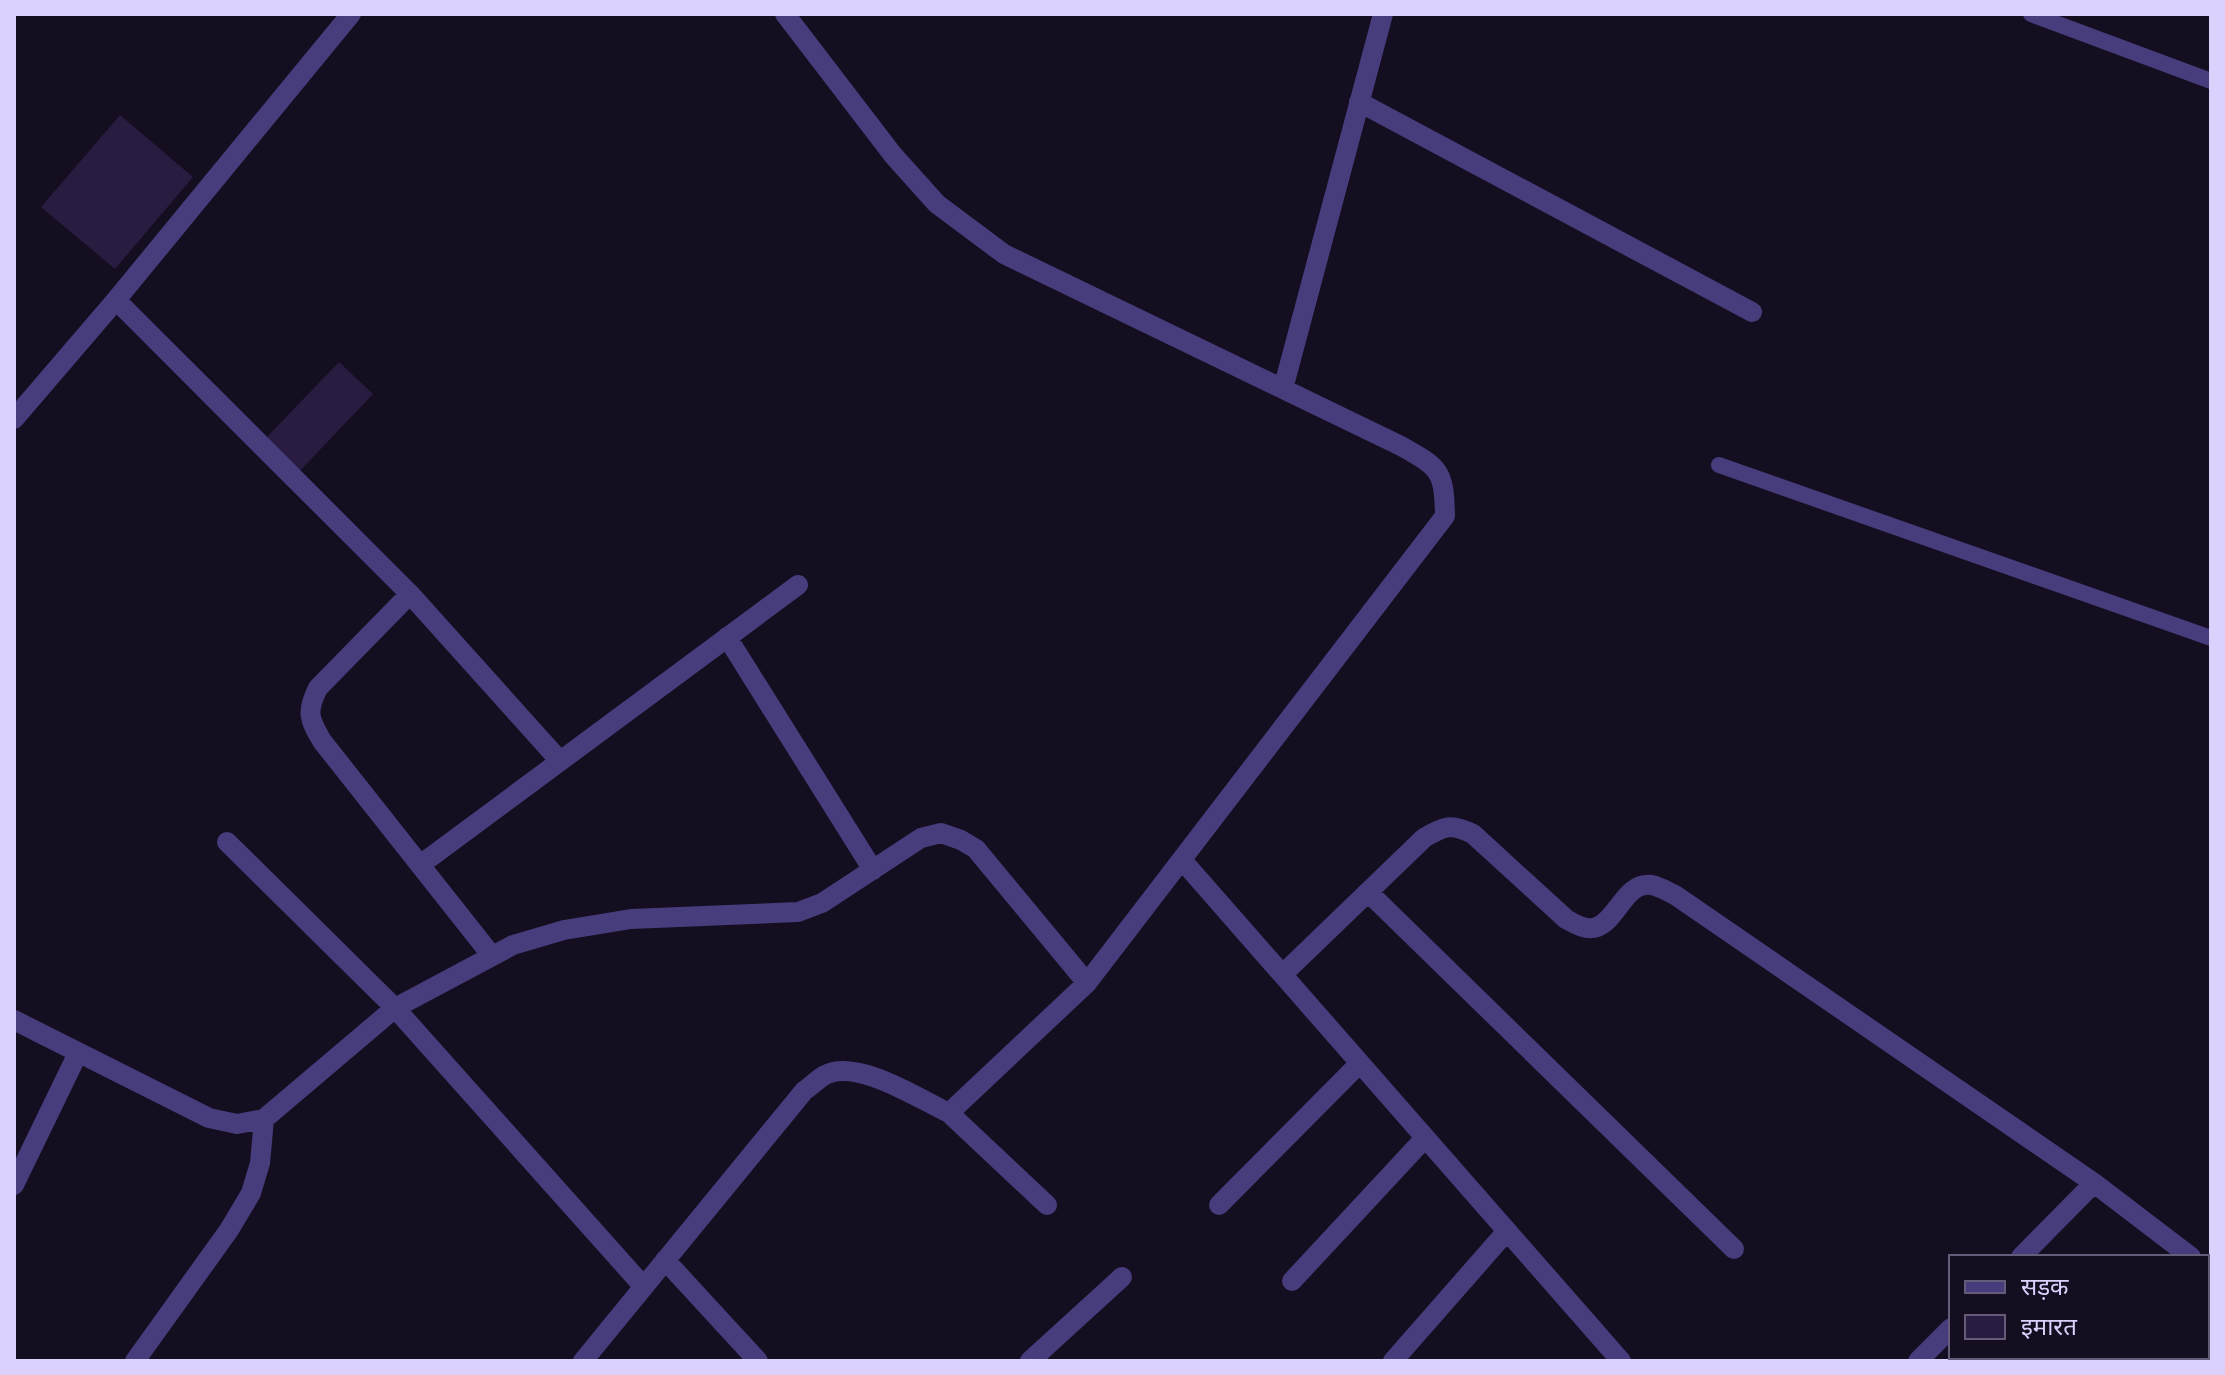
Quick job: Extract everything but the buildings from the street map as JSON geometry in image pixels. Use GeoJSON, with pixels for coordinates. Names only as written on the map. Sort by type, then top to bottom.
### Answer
{"type":"FeatureCollection","features":[{"type":"Feature","properties":{"kind":"street"},"geometry":{"type":"LineString","coordinates":[[14,419],[351,14]]}},
{"type":"Feature","properties":{"kind":"street"},"geometry":{"type":"LineString","coordinates":[[785,14],[893,155],[937,204],[1004,254],[1401,446],[1432,463],[1444,484],[1445,516],[1087,983],[949,1113]]}},
{"type":"Feature","properties":{"kind":"street"},"geometry":{"type":"LineString","coordinates":[[1283,389],[1383,14]]}},
{"type":"Feature","properties":{"kind":"street"},"geometry":{"type":"LineString","coordinates":[[1359,102],[1752,312]]}},
{"type":"Feature","properties":{"kind":"street"},"geometry":{"type":"LineString","coordinates":[[116,300],[410,594],[560,761]]}},
{"type":"Feature","properties":{"kind":"street"},"geometry":{"type":"LineString","coordinates":[[420,865],[798,585]]}},
{"type":"Feature","properties":{"kind":"street"},"geometry":{"type":"LineString","coordinates":[[410,594],[318,688],[311,702],[309,720],[322,741],[492,956]]}},
{"type":"Feature","properties":{"kind":"street"},"geometry":{"type":"LineString","coordinates":[[727,637],[873,870]]}},
{"type":"Feature","properties":{"kind":"street"},"geometry":{"type":"LineString","coordinates":[[1283,974],[1424,838],[1441,828],[1458,826],[1473,834],[1566,919],[1583,927],[1597,927],[1640,886],[1653,885],[1675,895],[2094,1183],[2188,1255]]}},
{"type":"Feature","properties":{"kind":"street"},"geometry":{"type":"LineString","coordinates":[[14,1020],[209,1118],[237,1124],[264,1119],[395,1008],[513,945],[564,930],[631,919],[798,912],[822,903],[921,838],[941,833],[976,849],[1087,983]]}},
{"type":"Feature","properties":{"kind":"street"},"geometry":{"type":"LineString","coordinates":[[227,842],[395,1008],[644,1287]]}},
{"type":"Feature","properties":{"kind":"street"},"geometry":{"type":"LineString","coordinates":[[1182,860],[1621,1361]]}},
{"type":"Feature","properties":{"kind":"street"},"geometry":{"type":"LineString","coordinates":[[1368,892],[1734,1249]]}},
{"type":"Feature","properties":{"kind":"street"},"geometry":{"type":"LineString","coordinates":[[14,1185],[78,1053]]}},
{"type":"Feature","properties":{"kind":"street"},"geometry":{"type":"LineString","coordinates":[[1219,1205],[1360,1063]]}},
{"type":"Feature","properties":{"kind":"street"},"geometry":{"type":"LineString","coordinates":[[583,1361],[804,1091],[826,1074],[850,1070],[877,1078],[949,1113],[1047,1205]]}},
{"type":"Feature","properties":{"kind":"street"},"geometry":{"type":"LineString","coordinates":[[135,1361],[229,1230],[251,1193],[260,1163],[264,1119]]}},
{"type":"Feature","properties":{"kind":"street"},"geometry":{"type":"LineString","coordinates":[[1292,1281],[1425,1138]]}},
{"type":"Feature","properties":{"kind":"street"},"geometry":{"type":"LineString","coordinates":[[2023,1255],[2094,1183]]}},
{"type":"Feature","properties":{"kind":"street"},"geometry":{"type":"LineString","coordinates":[[1393,1361],[1507,1231]]}},
{"type":"Feature","properties":{"kind":"street"},"geometry":{"type":"LineString","coordinates":[[665,1260],[758,1361]]}},
{"type":"Feature","properties":{"kind":"street"},"geometry":{"type":"LineString","coordinates":[[1030,1361],[1122,1277]]}},
{"type":"Feature","properties":{"kind":"street"},"geometry":{"type":"LineString","coordinates":[[1918,1361],[1949,1330]]}},
{"type":"Feature","properties":{"kind":"lane"},"geometry":{"type":"LineString","coordinates":[[2031,14],[2211,81]]}},
{"type":"Feature","properties":{"kind":"lane"},"geometry":{"type":"LineString","coordinates":[[1719,465],[2211,638]]}}]}
